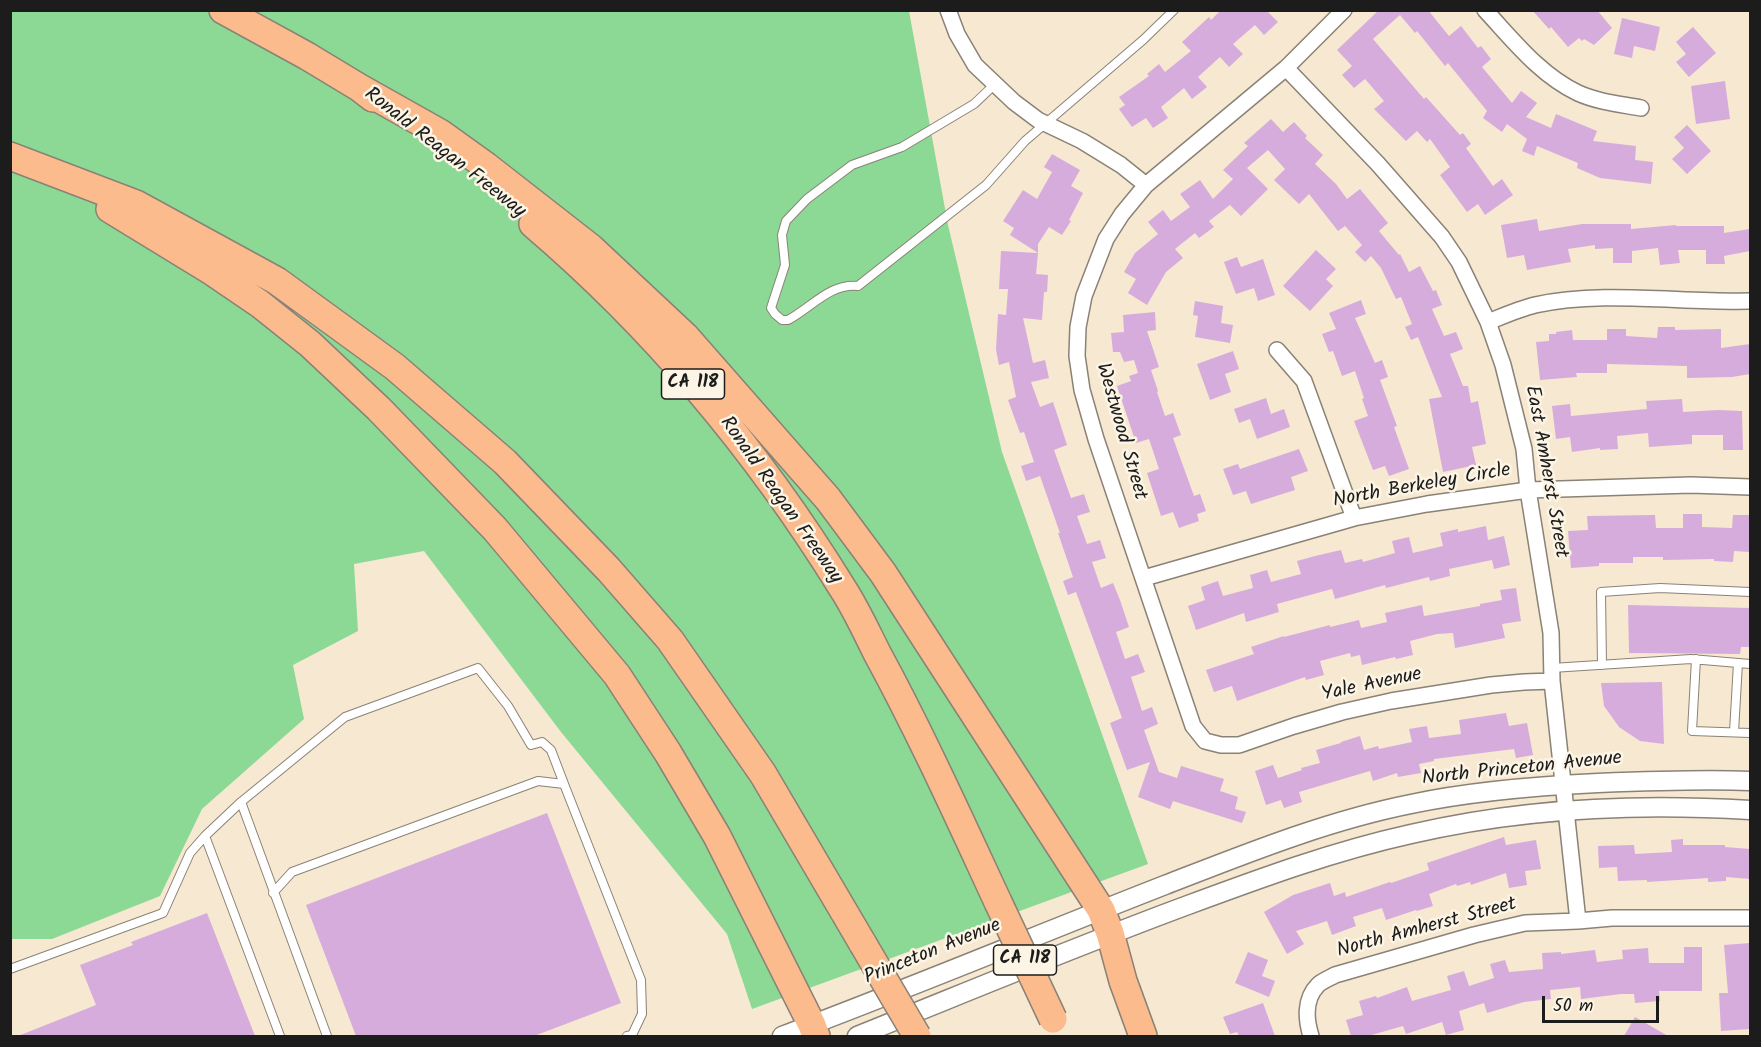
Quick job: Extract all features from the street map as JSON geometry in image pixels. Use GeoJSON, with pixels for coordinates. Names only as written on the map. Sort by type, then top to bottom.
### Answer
{"type":"FeatureCollection","features":[{"type":"Feature","properties":{"kind":"highway","name":"Ronald Reagan Freeway"},"geometry":{"type":"LineString","coordinates":[[223,10],[360,88],[481,180],[568,254],[620,304],[708,401],[773,483],[844,590],[908,709],[1056,1028]]}},
{"type":"Feature","properties":{"kind":"highway"},"geometry":{"type":"LineString","coordinates":[[360,88],[440,134],[486,166],[591,248],[685,336],[828,499],[883,573],[1106,922],[1123,981],[1143,1036]]}},
{"type":"Feature","properties":{"kind":"highway"},"geometry":{"type":"LineString","coordinates":[[10,156],[136,204],[278,281],[395,367],[505,462],[609,570],[670,640],[763,774],[917,1036]]}},
{"type":"Feature","properties":{"kind":"highway"},"geometry":{"type":"LineString","coordinates":[[74,180],[112,210],[241,291],[301,338],[386,417],[495,529],[617,675],[668,753],[717,836],[814,1031]]}},
{"type":"Feature","properties":{"kind":"street","name":"Westwood Street"},"geometry":{"type":"LineString","coordinates":[[1205,741],[1194,726],[1096,438],[1082,390],[1077,356],[1078,327],[1084,296],[1106,239],[1122,214],[1146,185],[1286,68],[1344,10]]}},
{"type":"Feature","properties":{"kind":"street"},"geometry":{"type":"LineString","coordinates":[[1485,10],[1531,59],[1561,82],[1577,92],[1600,100],[1641,108]]}},
{"type":"Feature","properties":{"kind":"street"},"geometry":{"type":"LineString","coordinates":[[950,15],[957,34],[975,65],[994,85],[1045,124],[1082,141],[1146,185]]}},
{"type":"Feature","properties":{"kind":"street","name":"East Amherst Street"},"geometry":{"type":"LineString","coordinates":[[1286,68],[1378,164],[1442,237],[1459,262],[1488,322],[1503,365],[1524,450],[1528,490],[1551,633],[1552,675],[1578,921]]}},
{"type":"Feature","properties":{"kind":"street"},"geometry":{"type":"LineString","coordinates":[[1488,322],[1535,305],[1575,300],[1608,298],[1750,301]]}},
{"type":"Feature","properties":{"kind":"street"},"geometry":{"type":"LineString","coordinates":[[1277,350],[1304,381],[1354,518]]}},
{"type":"Feature","properties":{"kind":"street","name":"North Berkeley Circle"},"geometry":{"type":"LineString","coordinates":[[1144,578],[1354,518],[1427,504],[1528,490],[1691,484],[1750,487]]}},
{"type":"Feature","properties":{"kind":"street","name":"Yale Avenue"},"geometry":{"type":"LineString","coordinates":[[1205,741],[1221,745],[1239,745],[1342,712],[1391,701],[1552,675]]}},
{"type":"Feature","properties":{"kind":"street","name":"North Princeton Avenue"},"geometry":{"type":"LineString","coordinates":[[1106,922],[1250,852],[1328,825],[1420,802],[1463,795],[1564,785],[1658,780],[1750,781]]}},
{"type":"Feature","properties":{"kind":"street"},"geometry":{"type":"LineString","coordinates":[[857,1036],[1106,922],[1349,850],[1411,834],[1539,812],[1566,810],[1699,807],[1750,810]]}},
{"type":"Feature","properties":{"kind":"street","name":"North Amherst Street"},"geometry":{"type":"LineString","coordinates":[[1311,1036],[1307,1023],[1308,1003],[1317,986],[1335,975],[1474,935],[1525,924],[1612,918],[1750,918]]}},
{"type":"Feature","properties":{"kind":"street","name":"Princeton Avenue"},"geometry":{"type":"LineString","coordinates":[[782,1036],[814,1031],[1106,922]]}},
{"type":"Feature","properties":{"kind":"lane"},"geometry":{"type":"LineString","coordinates":[[994,85],[974,104],[902,147],[852,165],[807,199],[786,221],[782,235],[785,265],[771,308],[775,314],[782,320],[788,320],[837,288],[848,285],[858,286],[986,185],[1025,141],[1127,54],[1174,10]]}},
{"type":"Feature","properties":{"kind":"lane"},"geometry":{"type":"LineString","coordinates":[[1602,665],[1601,592],[1660,588],[1750,591]]}},
{"type":"Feature","properties":{"kind":"lane"},"geometry":{"type":"LineString","coordinates":[[1552,675],[1602,665],[1696,659],[1750,664]]}},
{"type":"Feature","properties":{"kind":"lane"},"geometry":{"type":"LineString","coordinates":[[1696,659],[1692,731],[1750,733]]}},
{"type":"Feature","properties":{"kind":"lane"},"geometry":{"type":"LineString","coordinates":[[1734,732],[1737,663]]}},
{"type":"Feature","properties":{"kind":"lane"},"geometry":{"type":"LineString","coordinates":[[10,969],[163,913],[190,853],[205,836],[241,802],[345,717],[478,668],[508,706],[531,745],[542,742],[552,750],[641,980],[642,1014],[632,1035],[627,1036]]}},
{"type":"Feature","properties":{"kind":"lane"},"geometry":{"type":"LineString","coordinates":[[273,893],[292,872],[538,781],[564,784]]}},
{"type":"Feature","properties":{"kind":"lane"},"geometry":{"type":"LineString","coordinates":[[241,802],[327,1036]]}},
{"type":"Feature","properties":{"kind":"lane"},"geometry":{"type":"LineString","coordinates":[[205,836],[280,1036]]}},
{"type":"Feature","properties":{"kind":"green space"},"geometry":{"type":"Polygon","coordinates":[[[10,11],[909,11],[948,225],[1002,452],[1148,864],[752,1009],[727,934],[561,732],[424,551],[354,564],[358,631],[293,665],[304,719],[202,809],[160,896],[52,939],[11,939],[10,11]]]}},
{"type":"Feature","properties":{"kind":"building"},"geometry":{"type":"Polygon","coordinates":[[[1221,10],[1270,10],[1268,12],[1278,22],[1264,35],[1255,25],[1233,44],[1243,54],[1229,67],[1220,57],[1198,77],[1207,87],[1192,99],[1184,88],[1161,107],[1168,118],[1153,128],[1146,118],[1132,127],[1119,109],[1125,105],[1119,97],[1149,76],[1147,74],[1159,64],[1165,72],[1191,51],[1182,42],[1209,17],[1211,20],[1221,10]]]}},
{"type":"Feature","properties":{"kind":"building"},"geometry":{"type":"Polygon","coordinates":[[[1379,10],[1428,10],[1449,36],[1461,26],[1478,48],[1481,46],[1491,59],[1482,67],[1512,103],[1521,91],[1537,103],[1526,117],[1551,128],[1556,114],[1597,131],[1593,141],[1636,146],[1635,160],[1653,162],[1651,184],[1600,178],[1577,168],[1578,163],[1537,146],[1534,156],[1522,151],[1527,139],[1507,124],[1502,132],[1483,118],[1487,111],[1448,63],[1445,66],[1417,31],[1415,33],[1400,15],[1373,39],[1424,99],[1426,97],[1460,135],[1463,133],[1471,144],[1466,148],[1493,186],[1502,179],[1513,195],[1485,215],[1478,204],[1467,212],[1440,175],[1450,167],[1430,139],[1427,142],[1417,131],[1406,141],[1374,109],[1384,101],[1365,79],[1354,88],[1342,75],[1352,66],[1337,50],[1379,10]]]}},
{"type":"Feature","properties":{"kind":"building"},"geometry":{"type":"Polygon","coordinates":[[[1532,10],[1597,10],[1612,28],[1594,45],[1579,38],[1568,47],[1532,10]]]}},
{"type":"Feature","properties":{"kind":"building"},"geometry":{"type":"Polygon","coordinates":[[[1622,18],[1660,27],[1655,51],[1634,46],[1632,58],[1614,54],[1622,18]]]}},
{"type":"Feature","properties":{"kind":"building"},"geometry":{"type":"Polygon","coordinates":[[[1693,27],[1716,53],[1689,77],[1676,62],[1686,54],[1676,42],[1693,27]]]}},
{"type":"Feature","properties":{"kind":"building"},"geometry":{"type":"Polygon","coordinates":[[[1725,81],[1730,119],[1696,124],[1691,86],[1725,81]]]}},
{"type":"Feature","properties":{"kind":"building"},"geometry":{"type":"Polygon","coordinates":[[[1271,119],[1283,132],[1294,122],[1307,136],[1305,138],[1323,155],[1315,164],[1336,184],[1347,199],[1360,189],[1388,223],[1379,231],[1400,254],[1409,272],[1420,266],[1433,291],[1436,290],[1442,305],[1432,309],[1444,336],[1456,332],[1463,349],[1450,354],[1463,386],[1468,386],[1471,403],[1478,401],[1486,444],[1472,447],[1476,465],[1443,472],[1429,399],[1442,397],[1418,337],[1411,340],[1405,327],[1412,324],[1401,297],[1396,299],[1381,268],[1371,256],[1365,262],[1355,252],[1362,245],[1345,226],[1338,231],[1309,194],[1299,204],[1274,180],[1285,169],[1268,150],[1247,168],[1268,189],[1241,216],[1230,205],[1209,221],[1214,227],[1199,238],[1195,233],[1175,249],[1183,258],[1166,272],[1147,305],[1128,293],[1136,279],[1124,272],[1135,253],[1158,234],[1148,222],[1163,210],[1171,221],[1190,207],[1180,194],[1200,180],[1213,199],[1233,179],[1223,170],[1248,146],[1244,143],[1271,119]]]}},
{"type":"Feature","properties":{"kind":"building"},"geometry":{"type":"Polygon","coordinates":[[[1687,125],[1711,151],[1687,174],[1672,159],[1684,148],[1674,137],[1687,125]]]}},
{"type":"Feature","properties":{"kind":"building"},"geometry":{"type":"Polygon","coordinates":[[[1052,154],[1080,170],[1071,186],[1083,193],[1062,235],[1049,227],[1038,244],[1038,253],[1010,235],[1014,228],[1003,221],[1023,190],[1037,199],[1052,172],[1044,167],[1052,154]]]}},
{"type":"Feature","properties":{"kind":"building"},"geometry":{"type":"Polygon","coordinates":[[[1537,219],[1539,231],[1582,224],[1631,224],[1631,229],[1676,225],[1724,226],[1724,233],[1750,229],[1750,251],[1724,256],[1725,264],[1706,264],[1706,250],[1678,250],[1680,263],[1660,265],[1658,248],[1632,251],[1632,263],[1613,263],[1613,248],[1595,249],[1595,245],[1568,249],[1571,262],[1527,270],[1524,255],[1507,258],[1501,225],[1537,219]]]}},
{"type":"Feature","properties":{"kind":"building"},"geometry":{"type":"Polygon","coordinates":[[[1316,250],[1336,269],[1326,279],[1333,286],[1310,311],[1283,286],[1316,250]]]}},
{"type":"Feature","properties":{"kind":"building"},"geometry":{"type":"Polygon","coordinates":[[[1001,251],[1038,253],[1036,274],[1048,275],[1042,320],[1023,318],[1033,363],[1045,360],[1049,378],[1031,382],[1040,407],[1053,402],[1067,445],[1054,450],[1071,498],[1084,494],[1090,512],[1077,516],[1087,544],[1100,540],[1106,558],[1092,562],[1101,588],[1113,583],[1120,600],[1129,627],[1116,632],[1125,659],[1138,654],[1145,672],[1131,677],[1142,711],[1152,707],[1158,724],[1144,730],[1159,772],[1177,778],[1181,766],[1224,779],[1220,791],[1238,797],[1235,809],[1246,812],[1242,823],[1173,801],[1170,809],[1138,797],[1150,762],[1127,770],[1110,723],[1122,718],[1076,592],[1068,595],[1063,581],[1073,577],[1058,533],[1060,533],[1040,476],[1026,481],[1021,466],[1034,462],[1024,432],[1020,433],[1008,400],[1016,397],[1009,362],[999,365],[996,350],[998,314],[1006,315],[1008,289],[999,289],[1001,251]]]}},
{"type":"Feature","properties":{"kind":"building"},"geometry":{"type":"Polygon","coordinates":[[[1237,257],[1241,267],[1263,259],[1275,295],[1258,301],[1254,288],[1236,294],[1224,262],[1237,257]]]}},
{"type":"Feature","properties":{"kind":"building"},"geometry":{"type":"Polygon","coordinates":[[[1361,300],[1366,314],[1355,318],[1375,363],[1382,360],[1388,377],[1380,380],[1397,426],[1394,427],[1409,469],[1389,476],[1385,466],[1373,470],[1354,421],[1368,416],[1355,371],[1342,376],[1333,351],[1329,352],[1322,334],[1336,329],[1329,313],[1361,300]]]}},
{"type":"Feature","properties":{"kind":"building"},"geometry":{"type":"Polygon","coordinates":[[[1195,301],[1223,306],[1221,323],[1233,325],[1230,343],[1195,337],[1198,316],[1193,315],[1195,301]]]}},
{"type":"Feature","properties":{"kind":"building"},"geometry":{"type":"Polygon","coordinates":[[[1155,312],[1156,330],[1147,331],[1159,367],[1151,370],[1165,416],[1173,413],[1181,435],[1173,438],[1194,496],[1200,494],[1206,511],[1197,514],[1199,521],[1179,528],[1173,512],[1161,516],[1147,473],[1159,469],[1149,439],[1136,443],[1117,386],[1131,381],[1129,376],[1138,373],[1134,360],[1124,362],[1120,352],[1113,352],[1111,333],[1124,332],[1123,315],[1155,312]]]}},
{"type":"Feature","properties":{"kind":"building"},"geometry":{"type":"Polygon","coordinates":[[[1658,327],[1675,327],[1675,330],[1721,329],[1721,348],[1750,344],[1750,374],[1732,377],[1687,378],[1687,366],[1607,364],[1607,373],[1576,373],[1577,377],[1540,380],[1536,342],[1549,341],[1549,334],[1572,330],[1573,340],[1607,340],[1607,329],[1626,329],[1626,336],[1657,338],[1658,327]]]}},
{"type":"Feature","properties":{"kind":"building"},"geometry":{"type":"Polygon","coordinates":[[[1233,351],[1239,369],[1225,374],[1231,392],[1210,400],[1197,364],[1233,351]]]}},
{"type":"Feature","properties":{"kind":"building"},"geometry":{"type":"Polygon","coordinates":[[[1266,398],[1271,414],[1284,409],[1290,427],[1257,439],[1250,419],[1239,423],[1234,409],[1266,398]]]}},
{"type":"Feature","properties":{"kind":"building"},"geometry":{"type":"Polygon","coordinates":[[[1682,399],[1683,412],[1742,411],[1743,450],[1723,450],[1723,435],[1692,435],[1692,444],[1649,447],[1648,433],[1617,436],[1618,449],[1600,450],[1600,448],[1572,452],[1570,437],[1556,439],[1552,406],[1570,404],[1571,416],[1647,409],[1646,401],[1682,399]]]}},
{"type":"Feature","properties":{"kind":"building"},"geometry":{"type":"Polygon","coordinates":[[[1299,449],[1308,471],[1291,477],[1295,490],[1251,504],[1246,491],[1233,495],[1223,469],[1238,464],[1240,469],[1299,449]]]}},
{"type":"Feature","properties":{"kind":"building"},"geometry":{"type":"Polygon","coordinates":[[[1683,514],[1702,514],[1702,527],[1732,528],[1733,515],[1750,515],[1750,552],[1734,551],[1733,562],[1714,561],[1714,559],[1663,560],[1663,557],[1633,557],[1633,563],[1599,563],[1599,566],[1571,568],[1568,531],[1588,530],[1587,516],[1655,515],[1656,528],[1683,528],[1683,514]]]}},
{"type":"Feature","properties":{"kind":"building"},"geometry":{"type":"Polygon","coordinates":[[[1486,526],[1488,540],[1504,536],[1510,565],[1494,569],[1492,560],[1449,569],[1450,576],[1430,581],[1429,577],[1386,588],[1385,585],[1335,599],[1332,589],[1277,604],[1279,612],[1246,622],[1244,613],[1196,630],[1188,606],[1205,600],[1201,587],[1218,581],[1223,596],[1253,588],[1250,575],[1267,570],[1271,582],[1301,574],[1297,561],[1315,556],[1341,550],[1345,563],[1362,559],[1363,562],[1395,553],[1392,541],[1409,537],[1413,553],[1443,546],[1440,533],[1486,526]]]}},
{"type":"Feature","properties":{"kind":"building"},"geometry":{"type":"Polygon","coordinates":[[[1516,588],[1521,621],[1502,624],[1505,638],[1455,648],[1453,633],[1437,634],[1410,641],[1413,655],[1362,665],[1360,655],[1351,657],[1350,653],[1320,661],[1324,675],[1306,680],[1305,677],[1237,701],[1232,686],[1214,692],[1206,670],[1254,654],[1251,647],[1284,636],[1359,620],[1361,628],[1387,622],[1385,613],[1422,605],[1424,616],[1480,606],[1480,604],[1502,600],[1500,590],[1516,588]]]}},
{"type":"Feature","properties":{"kind":"building"},"geometry":{"type":"Polygon","coordinates":[[[1628,605],[1750,608],[1750,647],[1741,647],[1740,654],[1629,653],[1628,605]]]}},
{"type":"Feature","properties":{"kind":"building"},"geometry":{"type":"Polygon","coordinates":[[[1662,682],[1664,744],[1640,741],[1619,727],[1604,706],[1601,683],[1662,682]]]}},
{"type":"Feature","properties":{"kind":"building"},"geometry":{"type":"Polygon","coordinates":[[[1506,713],[1509,726],[1527,723],[1533,755],[1516,758],[1514,749],[1434,759],[1434,761],[1419,764],[1421,773],[1398,777],[1397,773],[1373,781],[1370,771],[1299,792],[1302,802],[1284,808],[1281,800],[1266,805],[1255,771],[1273,765],[1278,778],[1320,763],[1316,750],[1360,736],[1364,750],[1378,746],[1379,749],[1412,742],[1409,729],[1427,726],[1429,738],[1461,734],[1459,720],[1506,713]]]}},
{"type":"Feature","properties":{"kind":"building"},"geometry":{"type":"Polygon","coordinates":[[[547,813],[621,1003],[534,1036],[356,1036],[306,905],[547,813]]]}},
{"type":"Feature","properties":{"kind":"building"},"geometry":{"type":"Polygon","coordinates":[[[1504,837],[1506,845],[1536,840],[1541,869],[1525,871],[1527,885],[1509,888],[1506,873],[1471,885],[1470,882],[1457,886],[1456,884],[1429,894],[1433,906],[1386,920],[1382,908],[1353,917],[1356,926],[1332,935],[1327,921],[1296,931],[1304,944],[1287,954],[1264,912],[1293,895],[1330,883],[1334,896],[1345,892],[1346,897],[1391,883],[1429,870],[1427,863],[1504,837]]]}},
{"type":"Feature","properties":{"kind":"building"},"geometry":{"type":"Polygon","coordinates":[[[1683,839],[1683,845],[1725,845],[1725,847],[1750,849],[1750,879],[1726,877],[1726,881],[1708,882],[1708,878],[1647,882],[1647,880],[1618,881],[1617,867],[1599,868],[1598,846],[1634,845],[1635,854],[1672,852],[1671,840],[1683,839]]]}},
{"type":"Feature","properties":{"kind":"building"},"geometry":{"type":"Polygon","coordinates":[[[207,913],[255,1036],[18,1036],[96,1005],[80,965],[133,945],[131,942],[207,913]]]}},
{"type":"Feature","properties":{"kind":"building"},"geometry":{"type":"Polygon","coordinates":[[[1750,943],[1750,1029],[1721,1031],[1719,993],[1728,993],[1724,945],[1750,943]]]}},
{"type":"Feature","properties":{"kind":"building"},"geometry":{"type":"Polygon","coordinates":[[[1684,947],[1702,947],[1702,991],[1659,991],[1660,1001],[1635,1003],[1634,994],[1581,999],[1580,987],[1550,990],[1551,999],[1524,1002],[1487,1013],[1484,1003],[1459,1011],[1464,1030],[1446,1035],[1442,1022],[1406,1034],[1403,1026],[1368,1036],[1351,1036],[1346,1020],[1363,1015],[1359,1001],[1376,996],[1377,998],[1407,987],[1412,1001],[1451,990],[1447,976],[1464,971],[1469,986],[1494,978],[1490,964],[1505,960],[1509,972],[1543,969],[1542,953],[1561,952],[1561,954],[1595,950],[1597,962],[1623,959],[1622,950],[1648,948],[1649,963],[1684,963],[1684,947]]]}},
{"type":"Feature","properties":{"kind":"building"},"geometry":{"type":"Polygon","coordinates":[[[1248,952],[1268,960],[1262,976],[1275,981],[1269,997],[1235,983],[1248,952]]]}},
{"type":"Feature","properties":{"kind":"building"},"geometry":{"type":"Polygon","coordinates":[[[1263,1003],[1275,1036],[1239,1036],[1237,1032],[1230,1034],[1223,1017],[1263,1003]]]}},
{"type":"Feature","properties":{"kind":"building"},"geometry":{"type":"Polygon","coordinates":[[[1635,1017],[1668,1036],[1624,1036],[1635,1017]]]}}]}
